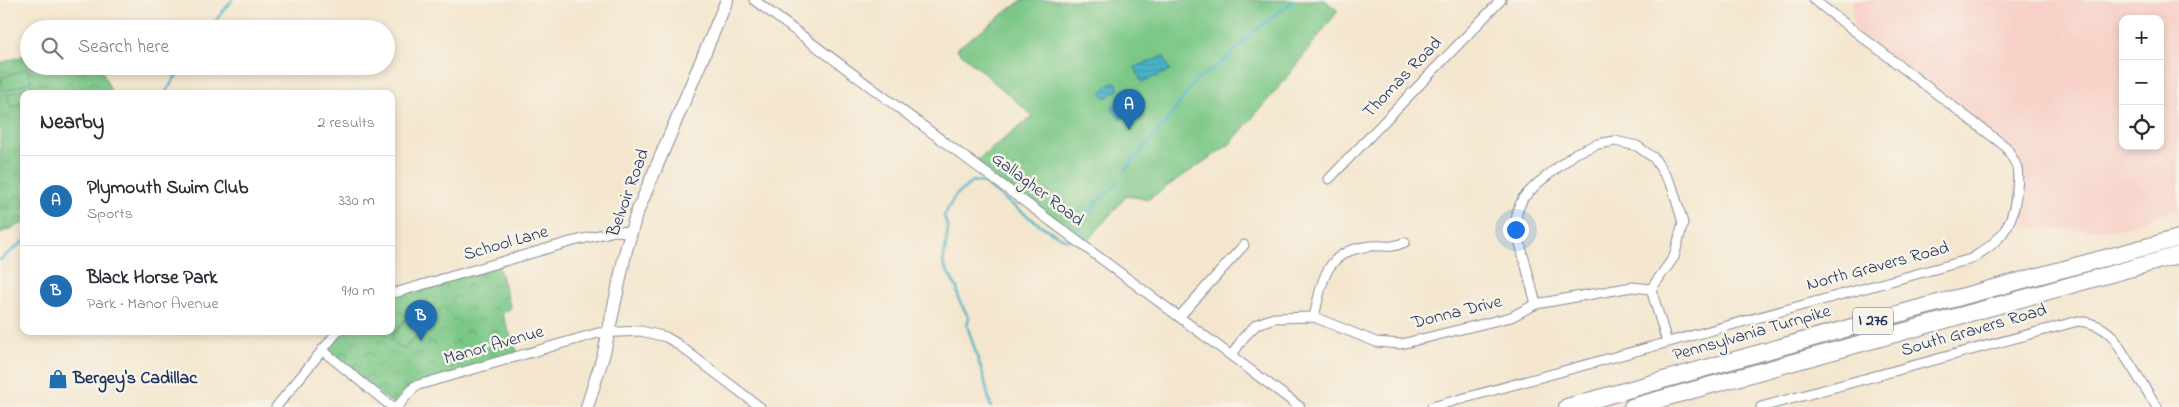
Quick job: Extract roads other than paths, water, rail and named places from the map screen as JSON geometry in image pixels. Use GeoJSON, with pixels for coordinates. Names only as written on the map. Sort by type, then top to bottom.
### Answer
{"type":"FeatureCollection","features":[{"type":"Feature","properties":{"kind":"highway","name":"Pennsylvania Turnpike"},"geometry":{"type":"LineString","coordinates":[[1567,407],[1916,309],[2179,238]]}},
{"type":"Feature","properties":{"kind":"highway","name":"I 276"},"geometry":{"type":"LineString","coordinates":[[1632,407],[2179,255]]}},
{"type":"Feature","properties":{"kind":"street","name":"Belvoir Road"},"geometry":{"type":"LineString","coordinates":[[587,407],[609,332],[630,232],[727,0]]}},
{"type":"Feature","properties":{"kind":"street","name":"Gallagher Road"},"geometry":{"type":"LineString","coordinates":[[754,0],[1300,407]]}},
{"type":"Feature","properties":{"kind":"street","name":"Thomas Road"},"geometry":{"type":"LineString","coordinates":[[1329,179],[1501,0]]}},
{"type":"Feature","properties":{"kind":"street","name":"North Gravers Road"},"geometry":{"type":"LineString","coordinates":[[1432,407],[1971,259],[1990,248],[2005,233],[2014,212],[2017,169],[2006,147],[1814,0]]}},
{"type":"Feature","properties":{"kind":"street"},"geometry":{"type":"LineString","coordinates":[[1536,304],[1516,228],[1517,212],[1523,198],[1538,183],[1576,153],[1598,144],[1615,141],[1637,146],[1654,158],[1672,186],[1683,223],[1674,257],[1651,289],[1666,342]]}},
{"type":"Feature","properties":{"kind":"street","name":"School Lane"},"geometry":{"type":"LineString","coordinates":[[395,293],[570,242],[615,231],[630,232]]}},
{"type":"Feature","properties":{"kind":"street"},"geometry":{"type":"LineString","coordinates":[[1314,316],[1324,277],[1338,256],[1357,247],[1378,245],[1394,247],[1405,242]]}},
{"type":"Feature","properties":{"kind":"street"},"geometry":{"type":"LineString","coordinates":[[1180,316],[1244,245]]}},
{"type":"Feature","properties":{"kind":"street","name":"Donna Drive"},"geometry":{"type":"LineString","coordinates":[[1232,355],[1243,338],[1257,324],[1274,318],[1314,316],[1376,342],[1401,344],[1511,316],[1536,304],[1632,287],[1651,289]]}},
{"type":"Feature","properties":{"kind":"street","name":"South Gravers Road"},"geometry":{"type":"LineString","coordinates":[[1761,407],[2078,321],[2099,326],[2113,337],[2157,407]]}},
{"type":"Feature","properties":{"kind":"street","name":"Manor Avenue"},"geometry":{"type":"LineString","coordinates":[[397,407],[415,386],[598,333],[640,331],[666,337],[676,343],[760,407]]}},
{"type":"Feature","properties":{"kind":"street"},"geometry":{"type":"LineString","coordinates":[[276,407],[335,335]]}},
{"type":"Feature","properties":{"kind":"street"},"geometry":{"type":"LineString","coordinates":[[322,350],[392,407]]}},
{"type":"Feature","properties":{"kind":"water"},"geometry":{"type":"Polygon","coordinates":[[[1164,56],[1170,71],[1141,82],[1135,67],[1164,56]]]}},
{"type":"Feature","properties":{"kind":"water"},"geometry":{"type":"Polygon","coordinates":[[[1113,82],[1117,83],[1118,90],[1108,97],[1102,95],[1103,90],[1113,82]]]}},
{"type":"Feature","properties":{"kind":"water"},"geometry":{"type":"Polygon","coordinates":[[[1136,89],[1145,103],[1120,120],[1111,107],[1136,89]]]}},
{"type":"Feature","properties":{"kind":"waterway"},"geometry":{"type":"LineString","coordinates":[[216,20],[232,0]]}},
{"type":"Feature","properties":{"kind":"waterway"},"geometry":{"type":"LineString","coordinates":[[1125,170],[1171,116],[1194,82],[1221,63],[1243,44],[1246,38],[1294,0]]}},
{"type":"Feature","properties":{"kind":"waterway"},"geometry":{"type":"LineString","coordinates":[[167,90],[177,75]]}},
{"type":"Feature","properties":{"kind":"waterway"},"geometry":{"type":"LineString","coordinates":[[991,407],[967,325],[969,318],[959,300],[957,288],[943,264],[948,229],[944,216],[955,196],[973,181],[983,183],[1040,225],[1070,240]]}},
{"type":"Feature","properties":{"kind":"waterway"},"geometry":{"type":"LineString","coordinates":[[1077,233],[1081,223],[1092,208],[1118,182]]}},
{"type":"Feature","properties":{"kind":"waterway"},"geometry":{"type":"LineString","coordinates":[[0,260],[20,244]]}},
{"type":"Feature","properties":{"kind":"place","name":"Plymouth Swim Club"},"geometry":{"type":"Point","coordinates":[1129,130]}},
{"type":"Feature","properties":{"kind":"place","name":"Black Horse Park"},"geometry":{"type":"Point","coordinates":[421,341]}},
{"type":"Feature","properties":{"kind":"place","name":"Bergey's Cadillac"},"geometry":{"type":"Point","coordinates":[58,379]}}]}
